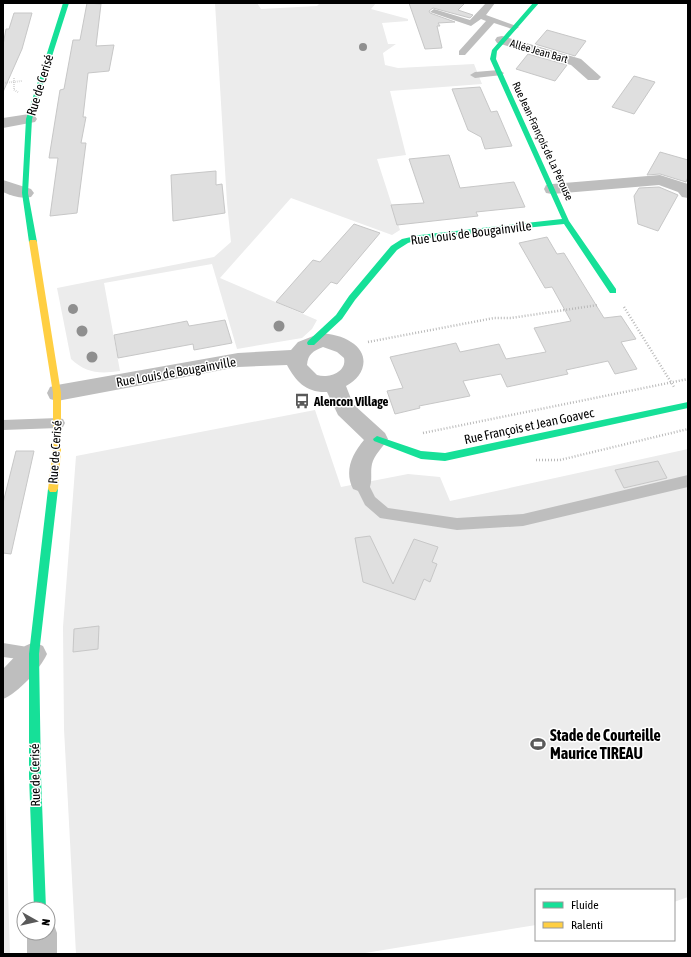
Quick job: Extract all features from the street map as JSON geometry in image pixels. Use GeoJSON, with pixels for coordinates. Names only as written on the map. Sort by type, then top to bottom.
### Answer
{"type":"FeatureCollection","features":[{"type":"Feature","properties":{"kind":"street","name":"Rue de Cerisé"},"geometry":{"type":"LineString","coordinates":[[40,901],[35,776],[34,654],[57,450],[58,424],[57,393],[25,193],[29,119],[66,3]]}},
{"type":"Feature","properties":{"kind":"street","name":"Rue Jean-François de La Pérouse"},"geometry":{"type":"LineString","coordinates":[[536,3],[494,50],[493,59],[566,221],[613,292]]}},
{"type":"Feature","properties":{"kind":"street","name":"Allée Jean Bart"},"geometry":{"type":"LineString","coordinates":[[502,40],[576,62],[593,77]]}},
{"type":"Feature","properties":{"kind":"street"},"geometry":{"type":"LineString","coordinates":[[3,123],[29,119]]}},
{"type":"Feature","properties":{"kind":"street"},"geometry":{"type":"LineString","coordinates":[[552,189],[660,180],[684,188],[688,193]]}},
{"type":"Feature","properties":{"kind":"street"},"geometry":{"type":"LineString","coordinates":[[3,185],[15,191],[25,193]]}},
{"type":"Feature","properties":{"kind":"street","name":"Rue Louis de Bougainville"},"geometry":{"type":"LineString","coordinates":[[311,343],[339,317],[352,298],[394,248],[405,241],[420,237],[566,221]]}},
{"type":"Feature","properties":{"kind":"street"},"geometry":{"type":"LineString","coordinates":[[339,317],[345,346]]}},
{"type":"Feature","properties":{"kind":"street"},"geometry":{"type":"LineString","coordinates":[[321,340],[332,340],[345,346],[354,357],[354,365],[347,376],[334,383],[323,384],[312,382],[302,376],[296,367],[296,358],[301,349],[311,343],[321,340]]}},
{"type":"Feature","properties":{"kind":"street","name":"Rue Louis de Bougainville"},"geometry":{"type":"LineString","coordinates":[[57,393],[238,360],[281,357],[296,358]]}},
{"type":"Feature","properties":{"kind":"street"},"geometry":{"type":"LineString","coordinates":[[334,383],[345,409],[377,439],[364,455],[359,467],[362,483]]}},
{"type":"Feature","properties":{"kind":"street","name":"Rue François et Jean Goavec"},"geometry":{"type":"LineString","coordinates":[[377,439],[421,455],[444,457],[687,405]]}},
{"type":"Feature","properties":{"kind":"street"},"geometry":{"type":"LineString","coordinates":[[3,687],[34,654]]}},
{"type":"Feature","properties":{"kind":"street"},"geometry":{"type":"LineString","coordinates":[[42,941],[42,954]]}},
{"type":"Feature","properties":{"kind":"lane"},"geometry":{"type":"LineString","coordinates":[[434,12],[471,23],[480,16],[491,3]]}},
{"type":"Feature","properties":{"kind":"lane"},"geometry":{"type":"LineString","coordinates":[[480,16],[515,27]]}},
{"type":"Feature","properties":{"kind":"lane"},"geometry":{"type":"LineString","coordinates":[[462,53],[492,20]]}},
{"type":"Feature","properties":{"kind":"lane"},"geometry":{"type":"LineString","coordinates":[[475,76],[499,73]]}},
{"type":"Feature","properties":{"kind":"lane"},"geometry":{"type":"LineString","coordinates":[[3,425],[58,424]]}},
{"type":"Feature","properties":{"kind":"lane"},"geometry":{"type":"LineString","coordinates":[[362,483],[367,497],[377,510],[385,514],[457,524],[523,520],[688,481]]}},
{"type":"Feature","properties":{"kind":"lane"},"geometry":{"type":"LineString","coordinates":[[3,650],[34,654]]}},
{"type":"Feature","properties":{"kind":"path"},"geometry":{"type":"LineString","coordinates":[[3,83],[22,80]]}},
{"type":"Feature","properties":{"kind":"path"},"geometry":{"type":"LineString","coordinates":[[613,292],[687,405]]}},
{"type":"Feature","properties":{"kind":"path"},"geometry":{"type":"LineString","coordinates":[[345,346],[481,320],[511,318],[620,302]]}},
{"type":"Feature","properties":{"kind":"path"},"geometry":{"type":"LineString","coordinates":[[399,448],[402,437],[688,379]]}},
{"type":"Feature","properties":{"kind":"shaded area"},"geometry":{"type":"Polygon","coordinates":[[[215,3],[257,3],[261,9],[317,6],[320,3],[376,3],[371,9],[408,19],[408,21],[382,23],[388,44],[396,44],[383,53],[385,65],[398,68],[474,64],[482,84],[390,91],[406,155],[377,159],[400,230],[392,235],[291,198],[220,278],[317,320],[312,329],[302,338],[237,349],[212,264],[104,283],[120,371],[99,372],[88,370],[71,359],[57,288],[214,257],[231,242],[227,203],[215,3]]]}},
{"type":"Feature","properties":{"kind":"shaded area"},"geometry":{"type":"Polygon","coordinates":[[[315,410],[341,487],[408,474],[440,477],[450,501],[688,449],[688,897],[675,902],[675,889],[535,889],[535,925],[359,954],[76,954],[64,729],[63,627],[76,456],[315,410]]]}},
{"type":"Feature","properties":{"kind":"shaded area"},"geometry":{"type":"Polygon","coordinates":[[[3,729],[10,954],[3,954],[3,729]]]}},
{"type":"Feature","properties":{"kind":"building"},"geometry":{"type":"Polygon","coordinates":[[[87,3],[101,4],[96,46],[114,45],[109,71],[88,73],[83,117],[86,117],[81,143],[86,143],[77,213],[50,216],[58,158],[49,158],[60,90],[64,89],[73,40],[80,40],[87,3]]]}},
{"type":"Feature","properties":{"kind":"building"},"geometry":{"type":"Polygon","coordinates":[[[409,3],[465,3],[458,10],[473,15],[470,18],[433,8],[429,11],[430,13],[455,22],[438,23],[440,26],[437,26],[442,48],[425,49],[409,3]]]}},
{"type":"Feature","properties":{"kind":"building"},"geometry":{"type":"Polygon","coordinates":[[[14,13],[32,13],[22,49],[3,92],[3,45],[6,29],[9,29],[14,13]]]}},
{"type":"Feature","properties":{"kind":"building"},"geometry":{"type":"Polygon","coordinates":[[[547,30],[586,41],[575,56],[535,44],[547,30]]]}},
{"type":"Feature","properties":{"kind":"building"},"geometry":{"type":"Polygon","coordinates":[[[528,54],[567,65],[555,81],[516,69],[528,54]]]}},
{"type":"Feature","properties":{"kind":"building"},"geometry":{"type":"Polygon","coordinates":[[[634,76],[655,82],[634,114],[612,107],[634,76]]]}},
{"type":"Feature","properties":{"kind":"building"},"geometry":{"type":"Polygon","coordinates":[[[480,87],[491,112],[497,111],[512,146],[485,149],[481,137],[468,130],[452,89],[480,87]]]}},
{"type":"Feature","properties":{"kind":"building"},"geometry":{"type":"Polygon","coordinates":[[[660,152],[688,160],[688,177],[686,182],[660,174],[647,175],[660,152]]]}},
{"type":"Feature","properties":{"kind":"building"},"geometry":{"type":"Polygon","coordinates":[[[449,155],[460,188],[514,182],[525,207],[476,212],[478,216],[397,225],[391,205],[424,203],[409,159],[449,155]]]}},
{"type":"Feature","properties":{"kind":"building"},"geometry":{"type":"Polygon","coordinates":[[[216,171],[216,185],[222,184],[225,213],[173,221],[171,175],[216,171]]]}},
{"type":"Feature","properties":{"kind":"building"},"geometry":{"type":"Polygon","coordinates":[[[659,187],[678,195],[658,231],[638,224],[634,196],[639,188],[659,187]]]}},
{"type":"Feature","properties":{"kind":"building"},"geometry":{"type":"Polygon","coordinates":[[[354,224],[380,233],[337,284],[331,282],[303,313],[276,302],[313,260],[320,262],[354,224]]]}},
{"type":"Feature","properties":{"kind":"building"},"geometry":{"type":"Polygon","coordinates":[[[547,237],[557,254],[564,253],[604,318],[621,316],[636,339],[621,342],[637,369],[615,374],[608,361],[566,370],[568,374],[507,387],[501,374],[463,381],[470,396],[419,406],[420,408],[395,414],[387,391],[403,388],[390,357],[456,343],[460,352],[499,344],[506,359],[546,352],[534,328],[571,321],[552,287],[545,288],[519,243],[547,237]]]}},
{"type":"Feature","properties":{"kind":"building"},"geometry":{"type":"Polygon","coordinates":[[[225,320],[232,343],[194,350],[193,344],[118,358],[114,335],[187,321],[189,326],[225,320]]]}},
{"type":"Feature","properties":{"kind":"building"},"geometry":{"type":"Polygon","coordinates":[[[16,451],[34,451],[11,554],[3,553],[3,503],[16,451]]]}},
{"type":"Feature","properties":{"kind":"building"},"geometry":{"type":"Polygon","coordinates":[[[658,461],[667,478],[624,488],[615,470],[658,461]]]}},
{"type":"Feature","properties":{"kind":"building"},"geometry":{"type":"Polygon","coordinates":[[[370,536],[393,584],[414,539],[438,547],[432,562],[437,564],[430,582],[424,579],[415,600],[363,582],[355,538],[370,536]]]}},
{"type":"Feature","properties":{"kind":"building"},"geometry":{"type":"Polygon","coordinates":[[[99,626],[98,649],[73,652],[74,629],[99,626]]]}},
{"type":"Feature","properties":{"kind":"traffic: fast"},"geometry":{"type":"LineString","coordinates":[[33,242],[25,193],[29,119],[66,3]]}},
{"type":"Feature","properties":{"kind":"traffic: fast"},"geometry":{"type":"LineString","coordinates":[[536,3],[494,51],[493,59],[566,221],[613,291]]}},
{"type":"Feature","properties":{"kind":"traffic: fast"},"geometry":{"type":"LineString","coordinates":[[311,343],[339,317],[352,298],[394,248],[405,241],[420,237],[566,221]]}},
{"type":"Feature","properties":{"kind":"traffic: fast"},"geometry":{"type":"LineString","coordinates":[[377,439],[421,455],[445,457],[688,405]]}},
{"type":"Feature","properties":{"kind":"traffic: fast"},"geometry":{"type":"LineString","coordinates":[[40,901],[35,776],[34,654],[53,489]]}},
{"type":"Feature","properties":{"kind":"traffic: slow"},"geometry":{"type":"LineString","coordinates":[[33,242],[57,393],[57,450],[53,489]]}},
{"type":"Feature","properties":{"kind":"place","name":"Alencon Village"},"geometry":{"type":"Point","coordinates":[302,401]}},
{"type":"Feature","properties":{"kind":"place","name":"Stade de Courteille Maurice TIREAU"},"geometry":{"type":"Point","coordinates":[538,744]}}]}
